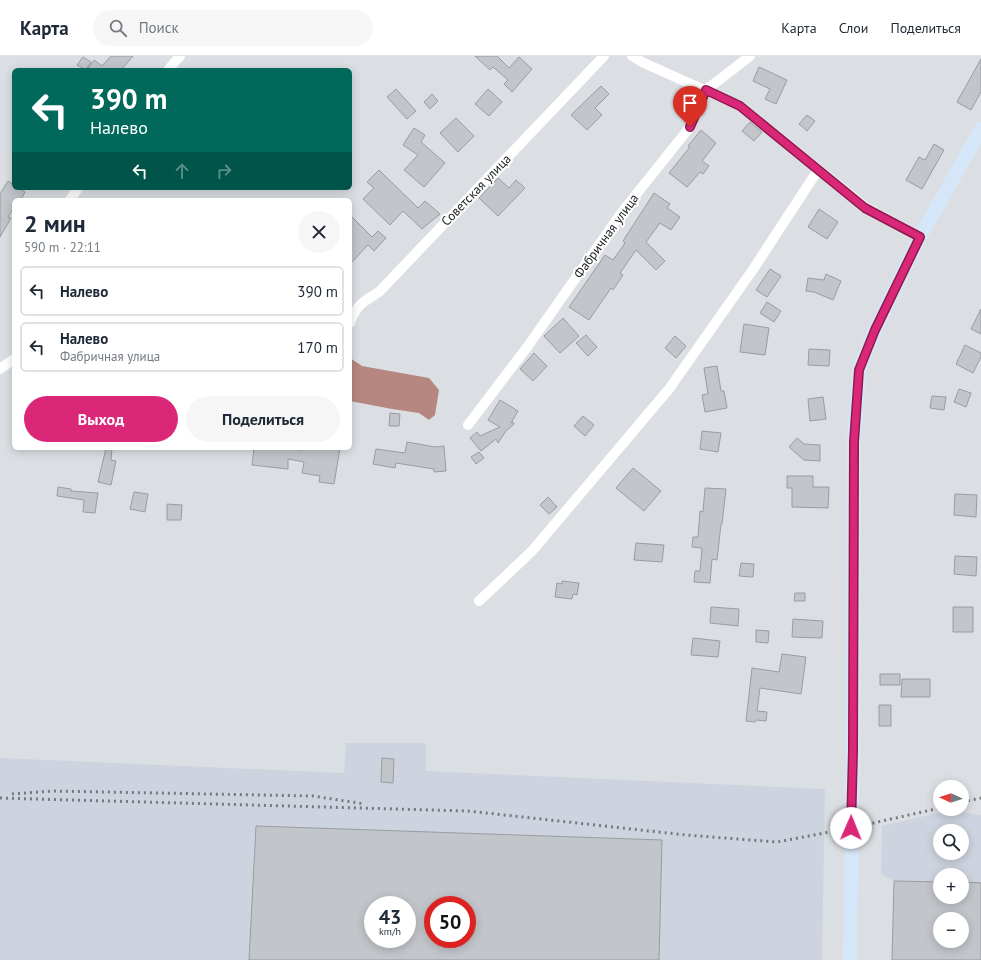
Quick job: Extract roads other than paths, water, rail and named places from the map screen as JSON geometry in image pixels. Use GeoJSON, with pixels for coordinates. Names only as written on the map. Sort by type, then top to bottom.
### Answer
{"type":"FeatureCollection","features":[{"type":"Feature","properties":{"kind":"main road"},"geometry":{"type":"LineString","coordinates":[[850,960],[853,751],[854,442],[859,370],[875,330],[920,237],[981,128]]}},
{"type":"Feature","properties":{"kind":"street"},"geometry":{"type":"LineString","coordinates":[[170,68],[180,56]]}},
{"type":"Feature","properties":{"kind":"street","name":"Советская улица"},"geometry":{"type":"LineString","coordinates":[[352,318],[354,312],[362,303],[379,292],[604,56]]}},
{"type":"Feature","properties":{"kind":"street"},"geometry":{"type":"LineString","coordinates":[[632,56],[644,63],[740,106],[865,208],[920,237]]}},
{"type":"Feature","properties":{"kind":"street","name":"Фабричная улица"},"geometry":{"type":"LineString","coordinates":[[468,426],[528,346],[622,212],[690,127],[706,90],[750,56]]}},
{"type":"Feature","properties":{"kind":"street"},"geometry":{"type":"LineString","coordinates":[[479,601],[532,551],[669,389],[754,268],[818,170]]}},
{"type":"Feature","properties":{"kind":"street"},"geometry":{"type":"LineString","coordinates":[[0,369],[12,360]]}},
{"type":"Feature","properties":{"kind":"railway"},"geometry":{"type":"LineString","coordinates":[[12,794],[53,791],[313,796],[365,804]]}},
{"type":"Feature","properties":{"kind":"railway"},"geometry":{"type":"LineString","coordinates":[[0,798],[468,811],[686,835],[777,842],[851,828],[933,810]]}},
{"type":"Feature","properties":{"kind":"railway"},"geometry":{"type":"LineString","coordinates":[[969,801],[981,798]]}}]}
